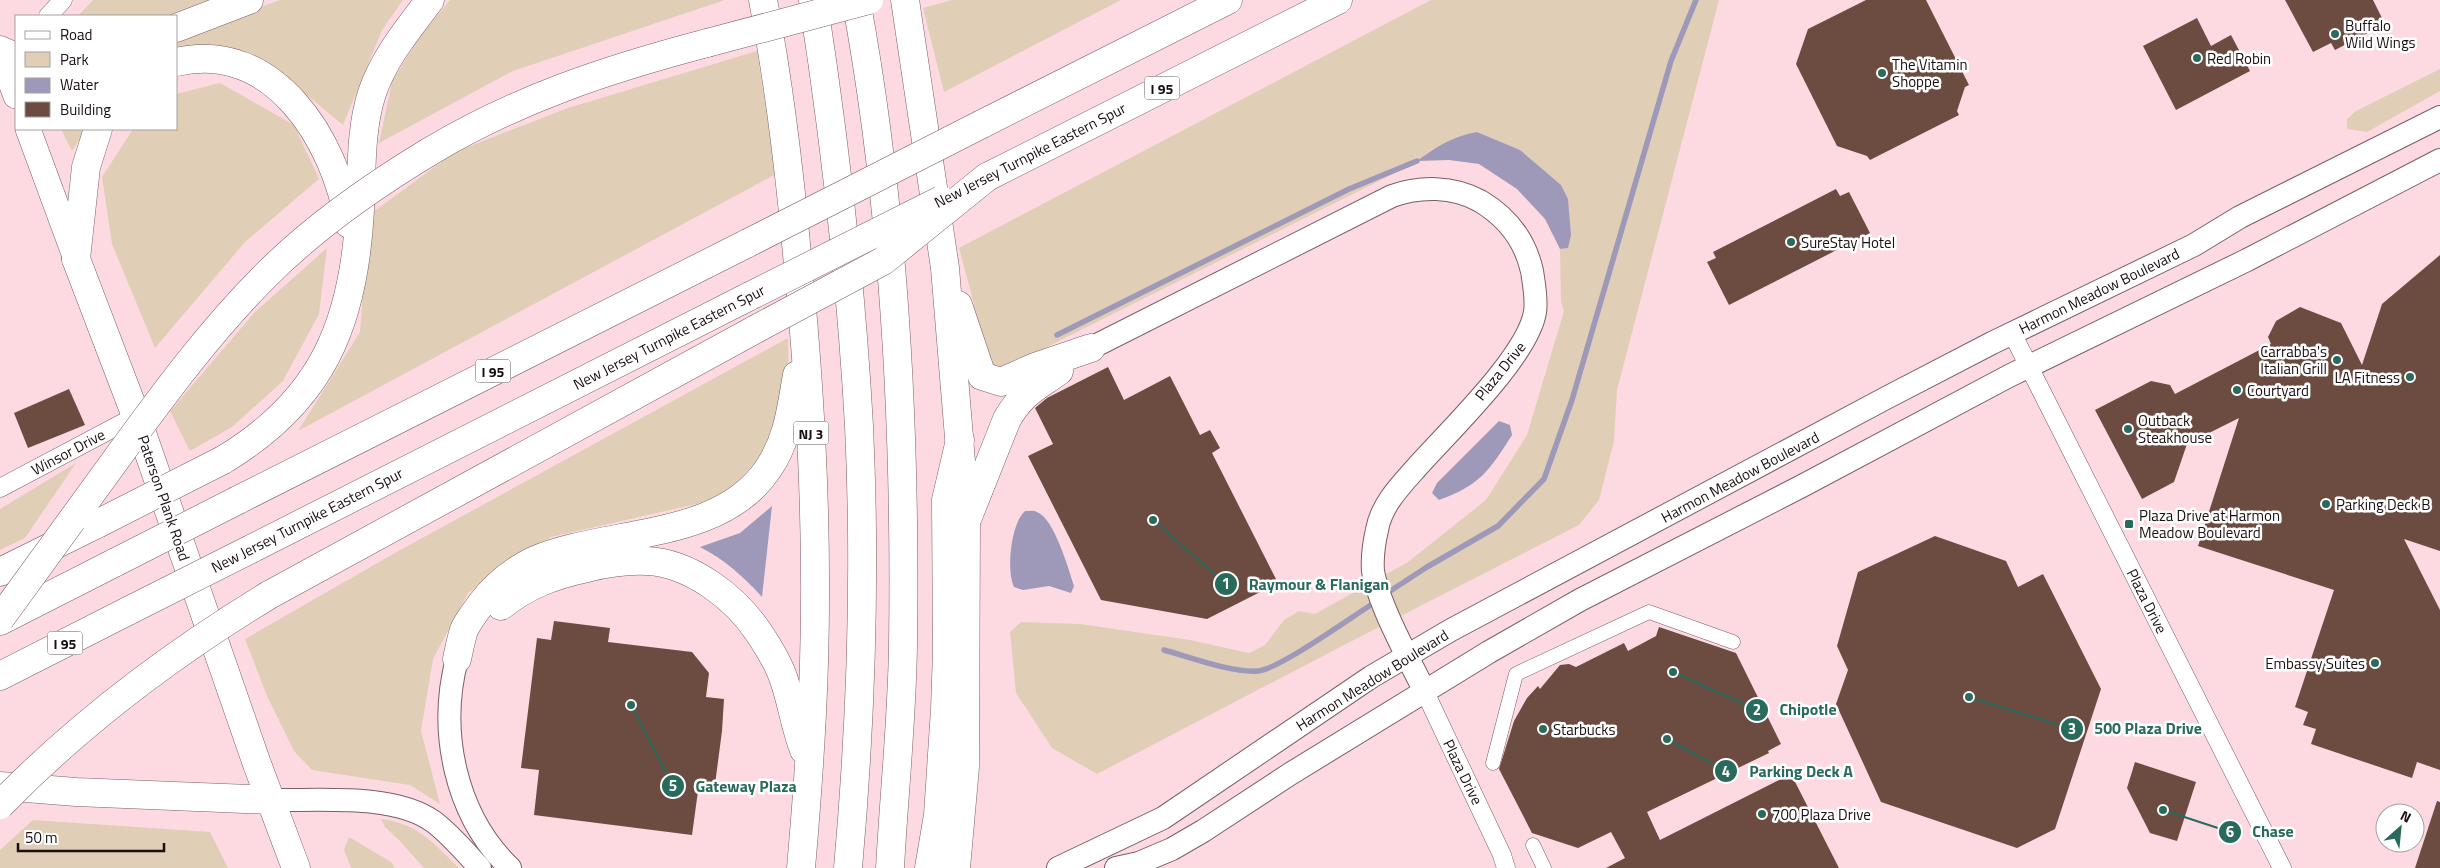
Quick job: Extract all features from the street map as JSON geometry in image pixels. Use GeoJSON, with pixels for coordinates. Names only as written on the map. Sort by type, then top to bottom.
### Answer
{"type":"FeatureCollection","features":[{"type":"Feature","properties":{"kind":"main road"},"geometry":{"type":"LineString","coordinates":[[178,27],[249,0]]}},
{"type":"Feature","properties":{"kind":"main road"},"geometry":{"type":"LineString","coordinates":[[0,572],[223,460],[261,435],[293,406],[318,372],[329,353],[345,315],[359,226],[364,131],[372,94],[386,61],[430,0]]}},
{"type":"Feature","properties":{"kind":"main road","name":"NJ 3"},"geometry":{"type":"LineString","coordinates":[[763,0],[778,79],[788,153],[805,335],[813,455],[815,549],[814,662],[810,762],[801,868]]}},
{"type":"Feature","properties":{"kind":"main road"},"geometry":{"type":"LineString","coordinates":[[813,0],[835,149],[843,220],[859,429],[860,641],[858,713],[848,868]]}},
{"type":"Feature","properties":{"kind":"main road"},"geometry":{"type":"LineString","coordinates":[[856,0],[884,203],[895,324],[900,422],[903,647],[890,868]]}},
{"type":"Feature","properties":{"kind":"main road"},"geometry":{"type":"LineString","coordinates":[[0,620],[174,380],[205,341],[267,274],[326,222],[358,198],[429,152],[481,123],[555,89],[707,43],[869,0]]}},
{"type":"Feature","properties":{"kind":"main road"},"geometry":{"type":"LineString","coordinates":[[905,0],[945,268],[966,522],[966,749],[956,868]]}},
{"type":"Feature","properties":{"kind":"main road","name":"I 95"},"geometry":{"type":"LineString","coordinates":[[0,620],[1228,0]]}},
{"type":"Feature","properties":{"kind":"main road","name":"New Jersey Turnpike Eastern Spur"},"geometry":{"type":"LineString","coordinates":[[0,676],[1338,0]]}},
{"type":"Feature","properties":{"kind":"main road"},"geometry":{"type":"LineString","coordinates":[[0,51],[15,57]]}},
{"type":"Feature","properties":{"kind":"main road"},"geometry":{"type":"LineString","coordinates":[[0,51],[15,93]]}},
{"type":"Feature","properties":{"kind":"main road"},"geometry":{"type":"LineString","coordinates":[[178,62],[206,59],[236,64],[266,78],[296,105],[322,142],[338,176],[345,199],[355,256]]}},
{"type":"Feature","properties":{"kind":"main road","name":"Paterson Plank Road"},"geometry":{"type":"LineString","coordinates":[[28,130],[136,416],[296,868]]}},
{"type":"Feature","properties":{"kind":"main road"},"geometry":{"type":"LineString","coordinates":[[76,259],[86,167],[98,130]]}},
{"type":"Feature","properties":{"kind":"main road"},"geometry":{"type":"LineString","coordinates":[[0,805],[77,733],[130,690],[186,648],[269,595],[756,328],[883,261],[987,176]]}},
{"type":"Feature","properties":{"kind":"main road"},"geometry":{"type":"LineString","coordinates":[[945,268],[982,376],[1001,382],[1035,367],[1091,348]]}},
{"type":"Feature","properties":{"kind":"main road"},"geometry":{"type":"LineString","coordinates":[[457,659],[464,630],[484,600],[510,575],[533,562],[561,553],[689,522],[717,511],[752,488],[768,470],[787,431],[805,335]]}},
{"type":"Feature","properties":{"kind":"main road"},"geometry":{"type":"LineString","coordinates":[[966,522],[1007,419],[1015,406],[1032,388],[1091,348]]}},
{"type":"Feature","properties":{"kind":"main road"},"geometry":{"type":"LineString","coordinates":[[929,868],[938,815],[944,718],[947,652],[946,500],[960,440]]}},
{"type":"Feature","properties":{"kind":"main road"},"geometry":{"type":"LineString","coordinates":[[457,659],[501,606],[518,592],[537,582],[564,573],[624,561],[649,561],[679,568],[701,579],[723,594],[758,632],[784,679],[795,726],[810,762]]}},
{"type":"Feature","properties":{"kind":"main road"},"geometry":{"type":"LineString","coordinates":[[0,786],[76,792],[271,800]]}},
{"type":"Feature","properties":{"kind":"street"},"geometry":{"type":"LineString","coordinates":[[49,15],[63,0]]}},
{"type":"Feature","properties":{"kind":"street"},"geometry":{"type":"LineString","coordinates":[[0,51],[15,42]]}},
{"type":"Feature","properties":{"kind":"street","name":"Harmon Meadow Boulevard"},"geometry":{"type":"LineString","coordinates":[[1058,868],[1163,818],[1407,654],[1886,398],[2194,245],[2240,218],[2440,117]]}},
{"type":"Feature","properties":{"kind":"street"},"geometry":{"type":"LineString","coordinates":[[1116,868],[1147,859],[1195,836],[1290,774],[1580,600],[1802,486],[2029,366],[2221,274],[2440,160]]}},
{"type":"Feature","properties":{"kind":"street","name":"Plaza Drive"},"geometry":{"type":"LineString","coordinates":[[1091,348],[1392,196],[1410,190],[1431,188],[1455,192],[1478,200],[1496,211],[1512,226],[1522,242],[1530,262],[1536,311],[1532,326],[1523,344],[1498,377],[1402,483],[1382,511],[1377,528],[1373,569],[1377,589],[1502,855],[1506,868]]}},
{"type":"Feature","properties":{"kind":"street","name":"Plaza Drive"},"geometry":{"type":"LineString","coordinates":[[2012,334],[2282,868]]}},
{"type":"Feature","properties":{"kind":"street","name":"Winsor Drive"},"geometry":{"type":"LineString","coordinates":[[0,488],[136,416]]}},
{"type":"Feature","properties":{"kind":"street"},"geometry":{"type":"LineString","coordinates":[[1493,762],[1516,674],[1648,612],[1733,642]]}},
{"type":"Feature","properties":{"kind":"street"},"geometry":{"type":"LineString","coordinates":[[457,659],[451,683],[448,714],[455,770],[462,794],[480,830],[492,849],[510,868]]}},
{"type":"Feature","properties":{"kind":"street"},"geometry":{"type":"LineString","coordinates":[[271,800],[379,802],[410,809],[434,822],[480,868]]}},
{"type":"Feature","properties":{"kind":"street"},"geometry":{"type":"LineString","coordinates":[[1533,845],[1544,868]]}},
{"type":"Feature","properties":{"kind":"green space"},"geometry":{"type":"Polygon","coordinates":[[[93,0],[213,0],[174,15],[79,15],[93,0]]]}},
{"type":"Feature","properties":{"kind":"green space"},"geometry":{"type":"Polygon","coordinates":[[[280,0],[403,0],[382,30],[343,125],[296,86],[253,55],[212,44],[178,50],[178,36],[280,0]]]}},
{"type":"Feature","properties":{"kind":"green space"},"geometry":{"type":"Polygon","coordinates":[[[450,0],[725,0],[513,71],[379,143],[392,82],[420,36],[450,0]]]}},
{"type":"Feature","properties":{"kind":"green space"},"geometry":{"type":"Polygon","coordinates":[[[952,0],[1121,0],[944,92],[923,8],[952,0]]]}},
{"type":"Feature","properties":{"kind":"green space"},"geometry":{"type":"Polygon","coordinates":[[[1431,0],[1719,0],[1617,390],[1614,441],[1599,500],[1579,525],[1097,774],[1052,748],[1016,693],[1010,632],[1021,622],[1080,624],[1190,640],[1249,653],[1265,645],[1284,620],[1299,611],[1315,614],[1408,562],[1486,500],[1527,435],[1564,311],[1561,302],[1560,249],[1568,248],[1520,150],[1477,132],[1432,150],[1413,164],[1009,366],[989,367],[976,339],[974,304],[959,248],[1431,0]]]}},
{"type":"Feature","properties":{"kind":"green space"},"geometry":{"type":"Polygon","coordinates":[[[757,51],[776,174],[298,431],[360,332],[369,215],[455,152],[568,108],[757,51]]]}},
{"type":"Feature","properties":{"kind":"green space"},"geometry":{"type":"Polygon","coordinates":[[[2440,69],[2440,91],[2367,132],[2347,129],[2347,119],[2356,111],[2440,69]]]}},
{"type":"Feature","properties":{"kind":"green space"},"geometry":{"type":"Polygon","coordinates":[[[220,83],[294,125],[319,179],[245,242],[155,348],[112,244],[102,177],[132,130],[178,130],[178,94],[220,83]]]}},
{"type":"Feature","properties":{"kind":"green space"},"geometry":{"type":"Polygon","coordinates":[[[62,130],[85,130],[72,151],[62,130]]]}},
{"type":"Feature","properties":{"kind":"green space"},"geometry":{"type":"Polygon","coordinates":[[[327,248],[319,314],[283,381],[232,427],[190,451],[170,411],[255,312],[327,248]]]}},
{"type":"Feature","properties":{"kind":"green space"},"geometry":{"type":"Polygon","coordinates":[[[788,338],[789,390],[767,449],[723,498],[551,537],[468,593],[433,659],[421,731],[440,804],[410,785],[312,770],[294,751],[267,696],[245,639],[393,554],[788,338]]]}},
{"type":"Feature","properties":{"kind":"green space"},"geometry":{"type":"Polygon","coordinates":[[[76,463],[25,538],[0,550],[0,509],[76,463]]]}},
{"type":"Feature","properties":{"kind":"green space"},"geometry":{"type":"Polygon","coordinates":[[[381,819],[406,825],[416,830],[433,843],[459,868],[424,868],[385,827],[381,819]]]}},
{"type":"Feature","properties":{"kind":"green space"},"geometry":{"type":"Polygon","coordinates":[[[33,820],[210,832],[228,868],[0,868],[0,850],[33,820]]]}},
{"type":"Feature","properties":{"kind":"green space"},"geometry":{"type":"Polygon","coordinates":[[[349,837],[391,862],[395,868],[351,868],[344,850],[349,837]]]}},
{"type":"Feature","properties":{"kind":"water"},"geometry":{"type":"Polygon","coordinates":[[[1477,132],[1520,150],[1561,185],[1568,199],[1571,235],[1568,248],[1560,249],[1545,219],[1517,189],[1479,164],[1449,160],[1417,161],[1445,143],[1460,136],[1477,132]]]}},
{"type":"Feature","properties":{"kind":"water"},"geometry":{"type":"Polygon","coordinates":[[[1499,421],[1510,425],[1512,435],[1497,458],[1474,483],[1453,495],[1439,500],[1432,493],[1437,483],[1499,421]]]}},
{"type":"Feature","properties":{"kind":"water"},"geometry":{"type":"Polygon","coordinates":[[[772,506],[762,597],[733,569],[718,557],[700,547],[740,533],[772,506]]]}},
{"type":"Feature","properties":{"kind":"water"},"geometry":{"type":"Polygon","coordinates":[[[1025,511],[1036,511],[1043,516],[1055,534],[1074,586],[1071,593],[1049,586],[1023,590],[1014,587],[1010,570],[1011,547],[1016,526],[1025,511]]]}},
{"type":"Feature","properties":{"kind":"building","name":"The Vitamin Shoppe"},"geometry":{"type":"Polygon","coordinates":[[[1866,0],[1926,0],[1969,85],[1965,87],[1957,111],[1959,115],[1870,160],[1867,156],[1837,146],[1796,64],[1808,29],[1866,0]]]}},
{"type":"Feature","properties":{"kind":"building","name":"Buffalo Wild Wings"},"geometry":{"type":"Polygon","coordinates":[[[2285,0],[2373,0],[2385,24],[2335,50],[2331,43],[2313,52],[2285,0]]]}},
{"type":"Feature","properties":{"kind":"building","name":"Red Robin"},"geometry":{"type":"Polygon","coordinates":[[[2197,18],[2211,46],[2231,35],[2250,71],[2176,110],[2143,46],[2197,18]]]}},
{"type":"Feature","properties":{"kind":"building","name":"SureStay Hotel"},"geometry":{"type":"Polygon","coordinates":[[[1836,189],[1840,196],[1849,192],[1870,233],[1729,305],[1707,262],[1716,258],[1713,252],[1836,189]]]}},
{"type":"Feature","properties":{"kind":"building"},"geometry":{"type":"Polygon","coordinates":[[[2440,255],[2440,551],[2404,539],[2440,610],[2440,770],[2417,762],[2412,778],[2311,744],[2316,729],[2303,725],[2308,712],[2295,707],[2334,590],[2198,546],[2239,418],[2187,444],[2174,482],[2142,499],[2095,410],[2151,381],[2170,385],[2175,394],[2271,344],[2268,337],[2276,321],[2300,307],[2341,323],[2362,365],[2382,304],[2440,255]]]}},
{"type":"Feature","properties":{"kind":"building"},"geometry":{"type":"Polygon","coordinates":[[[1108,367],[1124,400],[1170,376],[1200,435],[1210,430],[1220,448],[1212,453],[1278,583],[1207,619],[1101,600],[1028,456],[1053,444],[1035,408],[1047,398],[1108,367]]]}},
{"type":"Feature","properties":{"kind":"building"},"geometry":{"type":"Polygon","coordinates":[[[69,389],[85,425],[28,448],[14,413],[69,389]]]}},
{"type":"Feature","properties":{"kind":"building"},"geometry":{"type":"Polygon","coordinates":[[[1935,536],[2006,561],[2018,587],[2043,574],[2101,689],[2055,829],[2017,848],[1881,802],[1836,704],[1848,670],[1837,646],[1858,572],[1935,536]]]}},
{"type":"Feature","properties":{"kind":"building"},"geometry":{"type":"Polygon","coordinates":[[[554,621],[610,628],[608,642],[692,652],[709,673],[706,697],[724,699],[722,731],[714,792],[698,791],[692,835],[534,815],[539,770],[521,768],[537,638],[551,640],[554,621]]]}},
{"type":"Feature","properties":{"kind":"building"},"geometry":{"type":"Polygon","coordinates":[[[1659,627],[1736,653],[1781,744],[1768,751],[1769,753],[1647,812],[1660,840],[1791,774],[1839,868],[1606,868],[1625,858],[1611,832],[1578,848],[1532,833],[1499,769],[1514,721],[1527,698],[1538,686],[1540,689],[1560,665],[1569,664],[1576,667],[1624,643],[1628,651],[1656,636],[1659,627]]]}},
{"type":"Feature","properties":{"kind":"building"},"geometry":{"type":"Polygon","coordinates":[[[2135,762],[2196,782],[2177,841],[2150,833],[2127,788],[2135,762]]]}},
{"type":"Feature","properties":{"kind":"building"},"geometry":{"type":"Polygon","coordinates":[[[2437,801],[2440,802],[2440,868],[2415,868],[2420,853],[2425,853],[2425,838],[2437,801]]]}},
{"type":"Feature","properties":{"kind":"waterway"},"geometry":{"type":"LineString","coordinates":[[1384,595],[1427,567],[1498,526],[1544,479],[1572,400],[1671,61],[1696,0]]}},
{"type":"Feature","properties":{"kind":"waterway"},"geometry":{"type":"LineString","coordinates":[[1057,335],[1349,189],[1417,161]]}},
{"type":"Feature","properties":{"kind":"waterway"},"geometry":{"type":"LineString","coordinates":[[1164,650],[1236,670],[1258,671],[1299,652],[1377,601]]}},
{"type":"Feature","properties":{"kind":"place","name":"Buffalo Wild Wings"},"geometry":{"type":"Point","coordinates":[2335,34]}},
{"type":"Feature","properties":{"kind":"place","name":"Red Robin"},"geometry":{"type":"Point","coordinates":[2197,58]}},
{"type":"Feature","properties":{"kind":"place","name":"The Vitamin Shoppe"},"geometry":{"type":"Point","coordinates":[1882,73]}},
{"type":"Feature","properties":{"kind":"place","name":"SureStay Hotel"},"geometry":{"type":"Point","coordinates":[1791,242]}},
{"type":"Feature","properties":{"kind":"place","name":"Carrabba's Italian Grill"},"geometry":{"type":"Point","coordinates":[2337,360]}},
{"type":"Feature","properties":{"kind":"place","name":"LA Fitness"},"geometry":{"type":"Point","coordinates":[2410,377]}},
{"type":"Feature","properties":{"kind":"place","name":"Courtyard"},"geometry":{"type":"Point","coordinates":[2237,390]}},
{"type":"Feature","properties":{"kind":"place","name":"Outback Steakhouse"},"geometry":{"type":"Point","coordinates":[2128,429]}},
{"type":"Feature","properties":{"kind":"place","name":"Parking Deck B"},"geometry":{"type":"Point","coordinates":[2326,504]}},
{"type":"Feature","properties":{"kind":"place","name":"Raymour & Flanigan"},"geometry":{"type":"Point","coordinates":[1153,520]}},
{"type":"Feature","properties":{"kind":"place","name":"Plaza Drive at Harmon Meadow Boulevard"},"geometry":{"type":"Point","coordinates":[2129,524]}},
{"type":"Feature","properties":{"kind":"place","name":"Embassy Suites"},"geometry":{"type":"Point","coordinates":[2375,663]}},
{"type":"Feature","properties":{"kind":"place","name":"Chipotle"},"geometry":{"type":"Point","coordinates":[1673,672]}},
{"type":"Feature","properties":{"kind":"place","name":"500 Plaza Drive"},"geometry":{"type":"Point","coordinates":[1969,697]}},
{"type":"Feature","properties":{"kind":"place","name":"Gateway Plaza"},"geometry":{"type":"Point","coordinates":[631,705]}},
{"type":"Feature","properties":{"kind":"place","name":"Starbucks"},"geometry":{"type":"Point","coordinates":[1543,729]}},
{"type":"Feature","properties":{"kind":"place","name":"Parking Deck A"},"geometry":{"type":"Point","coordinates":[1667,739]}},
{"type":"Feature","properties":{"kind":"place","name":"Chase"},"geometry":{"type":"Point","coordinates":[2163,810]}},
{"type":"Feature","properties":{"kind":"place","name":"700 Plaza Drive"},"geometry":{"type":"Point","coordinates":[1762,814]}}]}
